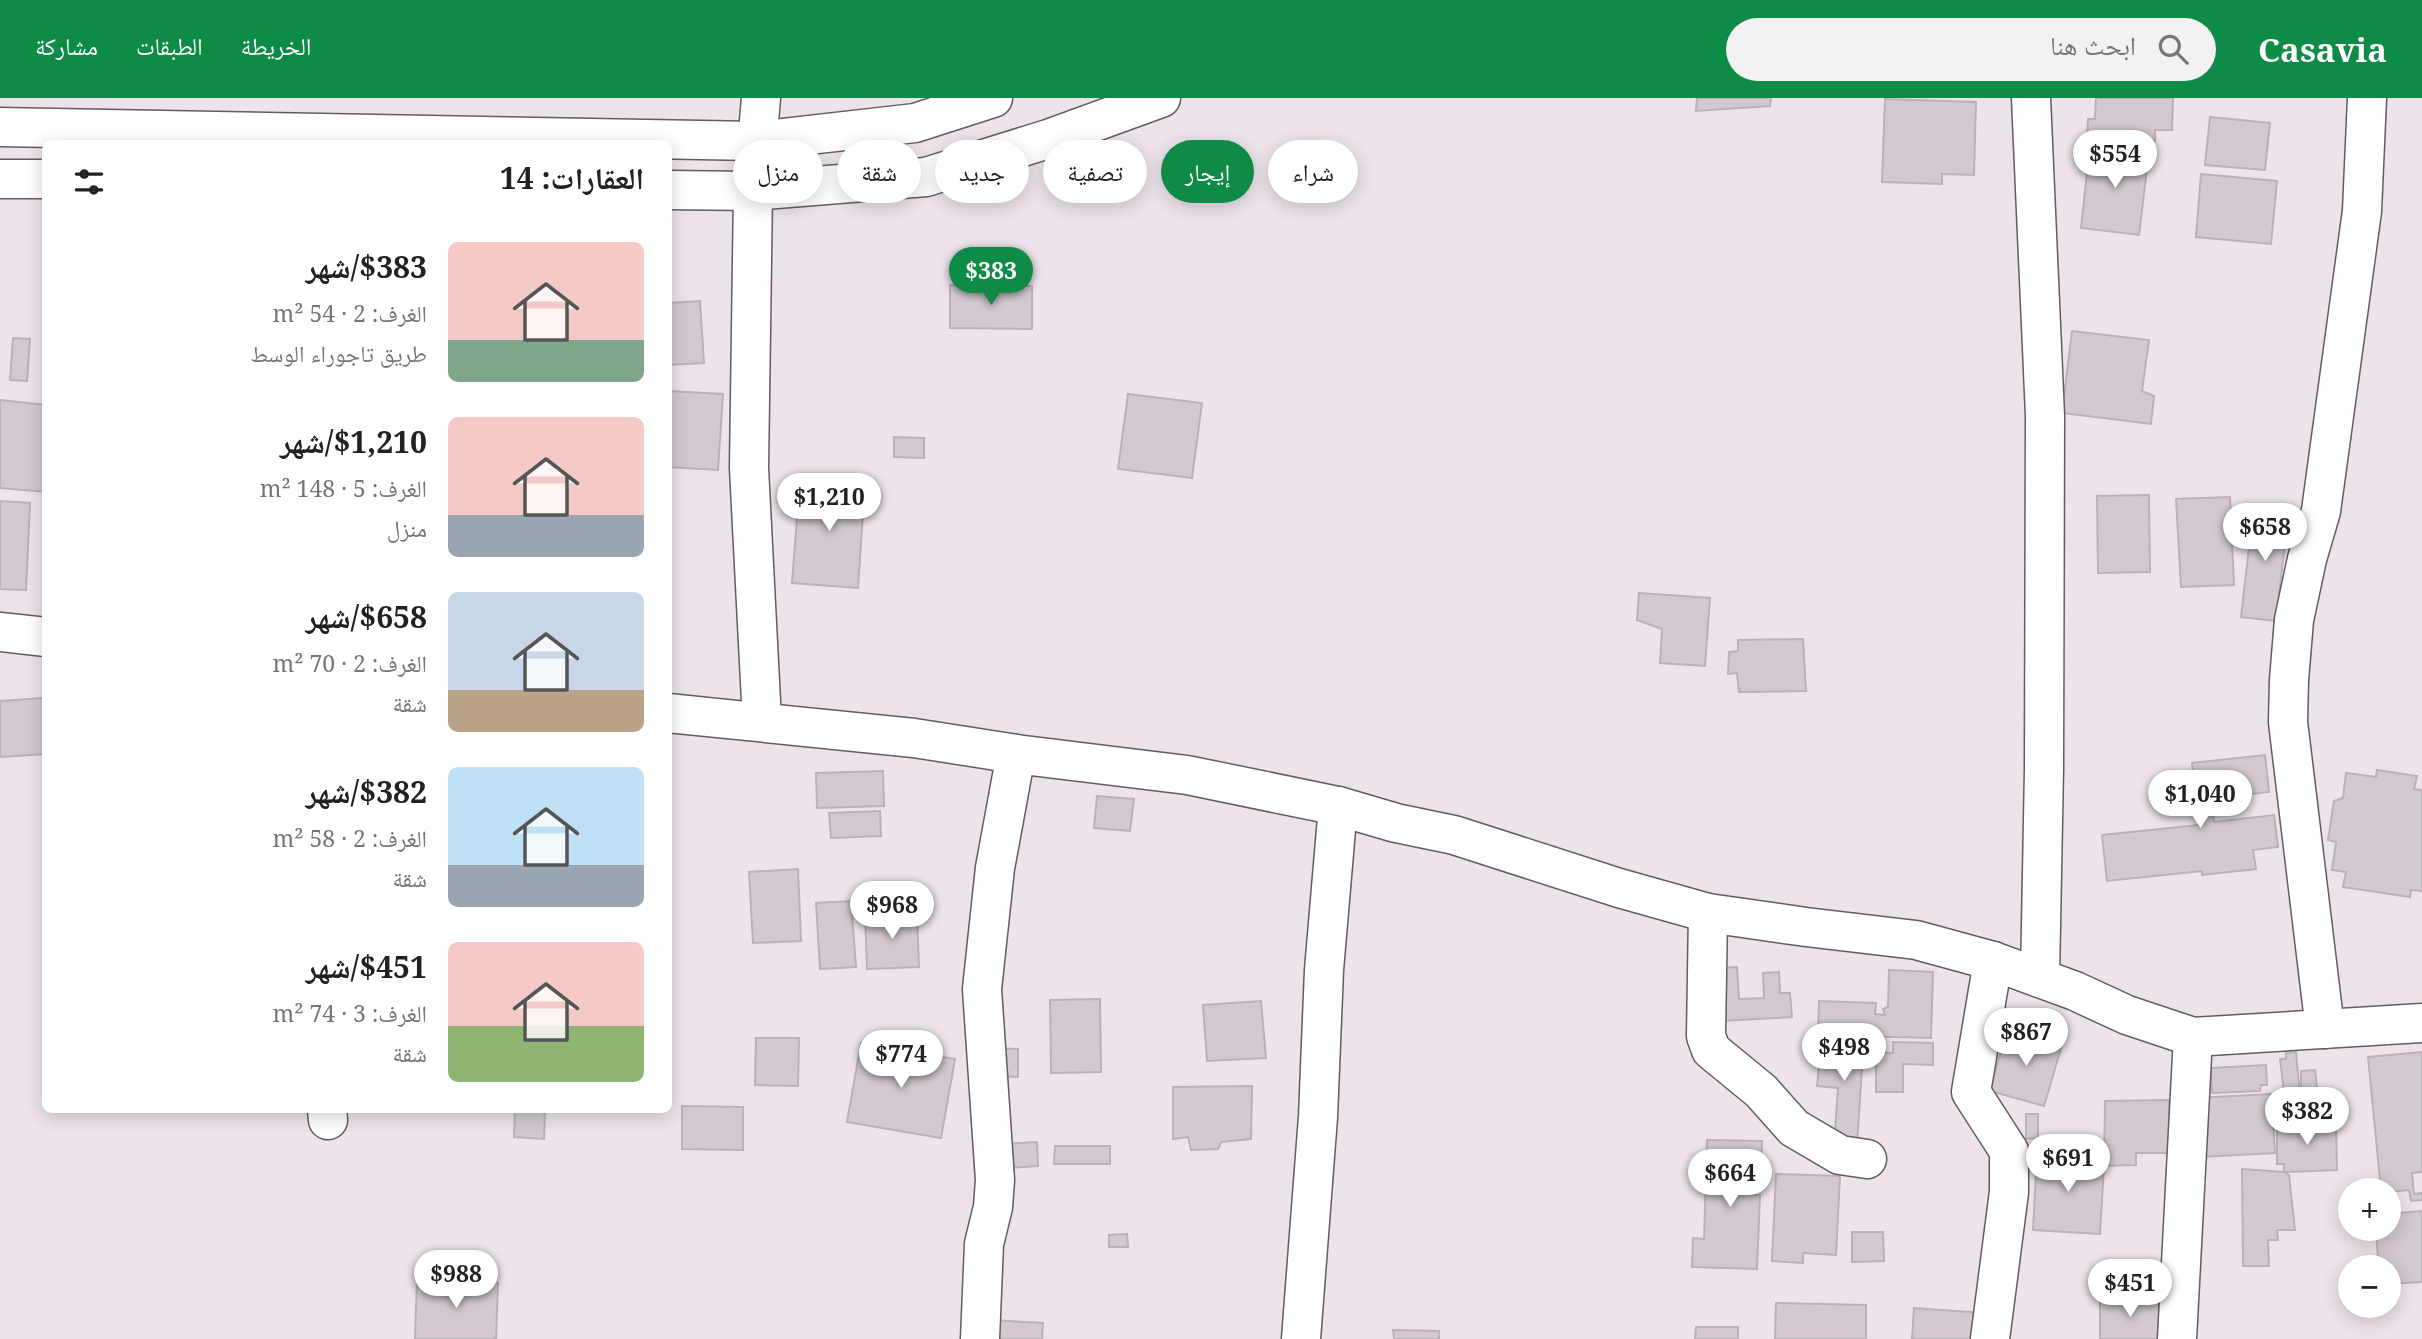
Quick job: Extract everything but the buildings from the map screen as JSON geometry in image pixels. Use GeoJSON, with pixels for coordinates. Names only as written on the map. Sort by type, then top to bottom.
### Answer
{"type":"FeatureCollection","features":[{"type":"Feature","properties":{"kind":"street"},"geometry":{"type":"LineString","coordinates":[[755,140],[761,98]]}},
{"type":"Feature","properties":{"kind":"street"},"geometry":{"type":"LineString","coordinates":[[763,140],[915,122],[993,98]]}},
{"type":"Feature","properties":{"kind":"street"},"geometry":{"type":"LineString","coordinates":[[823,185],[926,177],[1048,139],[1161,98]]}},
{"type":"Feature","properties":{"kind":"street"},"geometry":{"type":"LineString","coordinates":[[2031,98],[2045,416],[2040,978]]}},
{"type":"Feature","properties":{"kind":"street"},"geometry":{"type":"LineString","coordinates":[[2325,1030],[2288,722],[2289,680],[2294,620],[2306,559],[2321,510],[2362,211],[2367,98]]}},
{"type":"Feature","properties":{"kind":"street"},"geometry":{"type":"LineString","coordinates":[[0,127],[733,141]]}},
{"type":"Feature","properties":{"kind":"street"},"geometry":{"type":"LineString","coordinates":[[0,179],[42,179]]}},
{"type":"Feature","properties":{"kind":"street"},"geometry":{"type":"LineString","coordinates":[[672,190],[733,191]]}},
{"type":"Feature","properties":{"kind":"street"},"geometry":{"type":"LineString","coordinates":[[752,203],[749,468],[762,721]]}},
{"type":"Feature","properties":{"kind":"street"},"geometry":{"type":"LineString","coordinates":[[0,632],[42,637]]}},
{"type":"Feature","properties":{"kind":"street"},"geometry":{"type":"LineString","coordinates":[[672,713],[914,738],[1187,775],[1338,806],[1396,823],[1454,835],[1619,888],[1708,913],[1806,928],[1916,940],[1993,961],[2127,1015],[2193,1037],[2422,1023]]}},
{"type":"Feature","properties":{"kind":"street"},"geometry":{"type":"LineString","coordinates":[[980,1339],[984,1244],[993,1207],[995,1180],[982,989],[995,868],[1017,754]]}},
{"type":"Feature","properties":{"kind":"street"},"geometry":{"type":"LineString","coordinates":[[1301,1339],[1318,1117],[1324,970],[1338,806]]}},
{"type":"Feature","properties":{"kind":"street"},"geometry":{"type":"LineString","coordinates":[[1708,913],[1706,1036],[1711,1051],[1761,1091],[1794,1128],[1840,1154],[1867,1159]]}},
{"type":"Feature","properties":{"kind":"street"},"geometry":{"type":"LineString","coordinates":[[1990,1339],[2008,1192],[2009,1151],[1970,1092],[1993,961]]}},
{"type":"Feature","properties":{"kind":"street"},"geometry":{"type":"LineString","coordinates":[[2177,1339],[2193,1037]]}}]}
